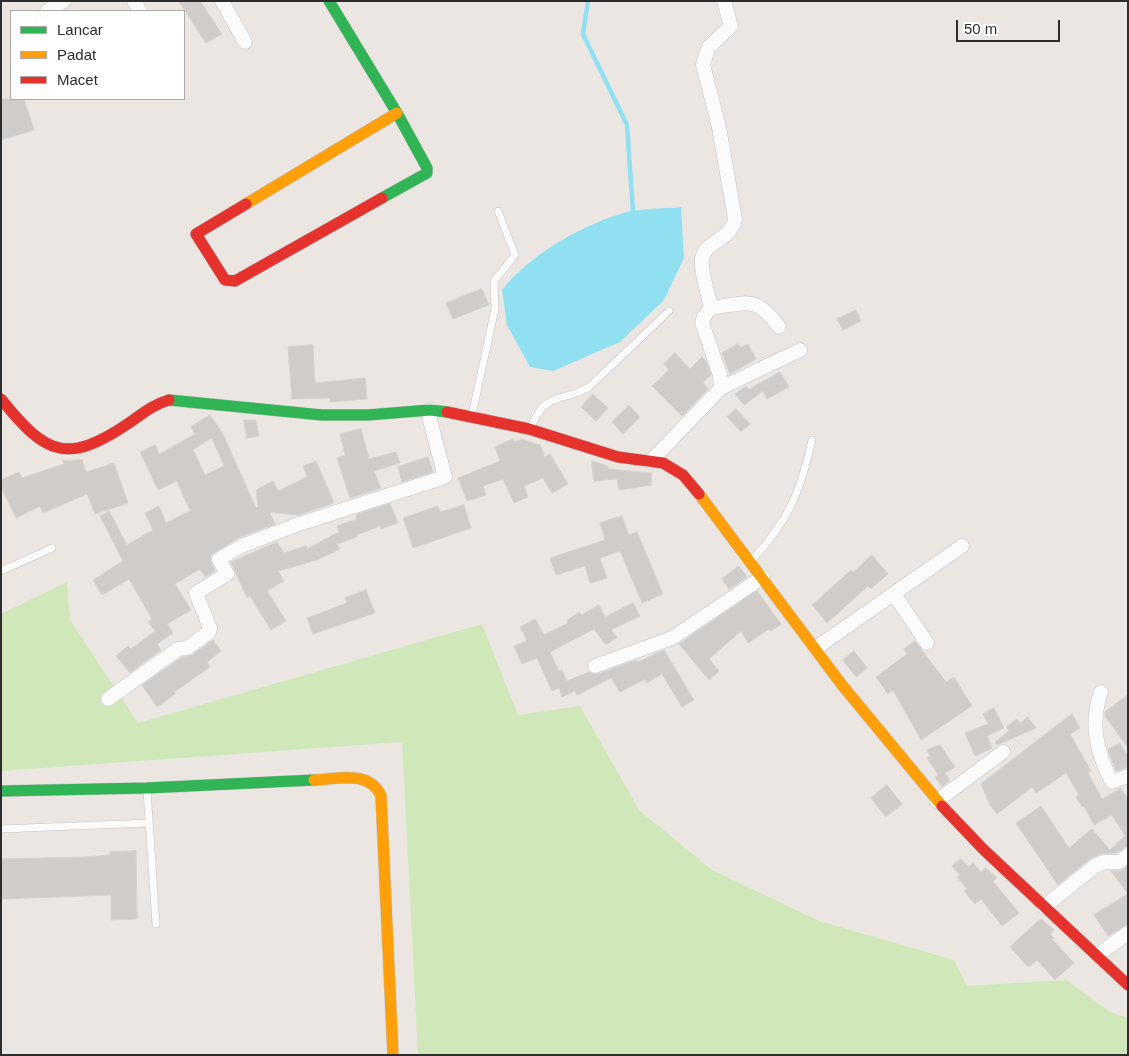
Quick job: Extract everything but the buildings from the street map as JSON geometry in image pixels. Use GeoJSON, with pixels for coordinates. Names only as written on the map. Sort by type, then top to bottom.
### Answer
{"type":"FeatureCollection","features":[{"type":"Feature","properties":{"kind":"street"},"geometry":{"type":"LineString","coordinates":[[49,10],[64,1]]}},
{"type":"Feature","properties":{"kind":"street"},"geometry":{"type":"LineString","coordinates":[[222,1],[245,42]]}},
{"type":"Feature","properties":{"kind":"street"},"geometry":{"type":"LineString","coordinates":[[329,1],[397,113],[427,168],[422,177],[235,281],[225,280],[196,234],[397,113]]}},
{"type":"Feature","properties":{"kind":"street"},"geometry":{"type":"LineString","coordinates":[[711,308],[702,260],[705,250],[728,235],[734,227],[735,219],[719,127],[703,65],[708,48],[731,26],[724,1]]}},
{"type":"Feature","properties":{"kind":"street"},"geometry":{"type":"LineString","coordinates":[[721,388],[720,375],[702,324],[704,316],[711,308],[741,304],[759,305],[765,308],[779,327]]}},
{"type":"Feature","properties":{"kind":"street"},"geometry":{"type":"LineString","coordinates":[[650,462],[721,388],[800,350]]}},
{"type":"Feature","properties":{"kind":"street"},"geometry":{"type":"LineString","coordinates":[[1,399],[38,440],[63,449],[77,450],[95,445],[158,403],[174,399],[322,415],[368,415],[430,410],[472,416],[529,429],[594,450],[663,463],[682,475],[751,561],[874,726],[936,801],[980,847],[1044,907],[1099,954],[1128,985]]}},
{"type":"Feature","properties":{"kind":"street"},"geometry":{"type":"LineString","coordinates":[[108,699],[178,650],[187,648],[209,632],[210,628],[196,593],[227,574],[219,559],[244,545],[296,525],[445,477],[430,420],[430,410]]}},
{"type":"Feature","properties":{"kind":"street"},"geometry":{"type":"LineString","coordinates":[[816,648],[962,546]]}},
{"type":"Feature","properties":{"kind":"street"},"geometry":{"type":"LineString","coordinates":[[595,666],[672,638],[763,577]]}},
{"type":"Feature","properties":{"kind":"street"},"geometry":{"type":"LineString","coordinates":[[894,594],[927,643]]}},
{"type":"Feature","properties":{"kind":"street"},"geometry":{"type":"LineString","coordinates":[[1101,692],[1097,703],[1097,746],[1112,782],[1128,776]]}},
{"type":"Feature","properties":{"kind":"street"},"geometry":{"type":"LineString","coordinates":[[936,801],[1003,752]]}},
{"type":"Feature","properties":{"kind":"street"},"geometry":{"type":"LineString","coordinates":[[1,791],[147,788],[360,778],[375,785],[381,796],[393,1055]]}},
{"type":"Feature","properties":{"kind":"street"},"geometry":{"type":"LineString","coordinates":[[1044,907],[1095,866],[1104,862],[1119,862],[1128,855]]}},
{"type":"Feature","properties":{"kind":"street"},"geometry":{"type":"LineString","coordinates":[[1099,954],[1128,933]]}},
{"type":"Feature","properties":{"kind":"lane"},"geometry":{"type":"LineString","coordinates":[[472,416],[495,309],[494,281],[514,255],[498,211]]}},
{"type":"Feature","properties":{"kind":"lane"},"geometry":{"type":"LineString","coordinates":[[529,429],[542,407],[549,402],[579,394],[589,387],[669,311]]}},
{"type":"Feature","properties":{"kind":"lane"},"geometry":{"type":"LineString","coordinates":[[751,561],[782,525],[796,499],[812,440]]}},
{"type":"Feature","properties":{"kind":"lane"},"geometry":{"type":"LineString","coordinates":[[1,571],[52,548]]}},
{"type":"Feature","properties":{"kind":"lane"},"geometry":{"type":"LineString","coordinates":[[147,788],[156,924]]}},
{"type":"Feature","properties":{"kind":"lane"},"geometry":{"type":"LineString","coordinates":[[1,829],[148,823]]}},
{"type":"Feature","properties":{"kind":"green space"},"geometry":{"type":"Polygon","coordinates":[[[67,582],[70,620],[138,723],[482,624],[518,715],[580,706],[639,810],[712,870],[819,921],[954,960],[967,986],[1066,980],[1112,1013],[1128,1018],[1128,1055],[418,1055],[402,742],[1,771],[1,614],[67,582]]]}},
{"type":"Feature","properties":{"kind":"water"},"geometry":{"type":"Polygon","coordinates":[[[681,207],[684,258],[664,300],[620,342],[553,371],[530,367],[507,325],[502,290],[513,277],[540,254],[587,227],[620,214],[634,211],[681,207]]]}},
{"type":"Feature","properties":{"kind":"waterway"},"geometry":{"type":"LineString","coordinates":[[588,1],[583,34],[627,125],[633,212]]}},
{"type":"Feature","properties":{"kind":"traffic: fast"},"geometry":{"type":"LineString","coordinates":[[329,1],[397,113],[427,168],[427,173],[382,198]]}},
{"type":"Feature","properties":{"kind":"traffic: fast"},"geometry":{"type":"LineString","coordinates":[[169,400],[322,415],[368,415],[430,410],[447,412]]}},
{"type":"Feature","properties":{"kind":"traffic: fast"},"geometry":{"type":"LineString","coordinates":[[1,791],[147,788],[314,780]]}},
{"type":"Feature","properties":{"kind":"traffic: slow"},"geometry":{"type":"LineString","coordinates":[[246,204],[397,113]]}},
{"type":"Feature","properties":{"kind":"traffic: slow"},"geometry":{"type":"LineString","coordinates":[[699,494],[842,685],[942,806]]}},
{"type":"Feature","properties":{"kind":"traffic: slow"},"geometry":{"type":"LineString","coordinates":[[314,780],[361,779],[369,782],[381,796],[393,1055]]}},
{"type":"Feature","properties":{"kind":"traffic: jam"},"geometry":{"type":"LineString","coordinates":[[246,204],[196,234],[225,280],[235,281],[382,198]]}},
{"type":"Feature","properties":{"kind":"traffic: jam"},"geometry":{"type":"LineString","coordinates":[[1,399],[31,432],[45,442],[59,448],[73,449],[89,445],[108,436],[153,407],[169,400]]}},
{"type":"Feature","properties":{"kind":"traffic: jam"},"geometry":{"type":"LineString","coordinates":[[447,412],[529,429],[618,457],[663,463],[683,475],[699,494]]}},
{"type":"Feature","properties":{"kind":"traffic: jam"},"geometry":{"type":"LineString","coordinates":[[942,806],[983,849],[1128,985]]}}]}
